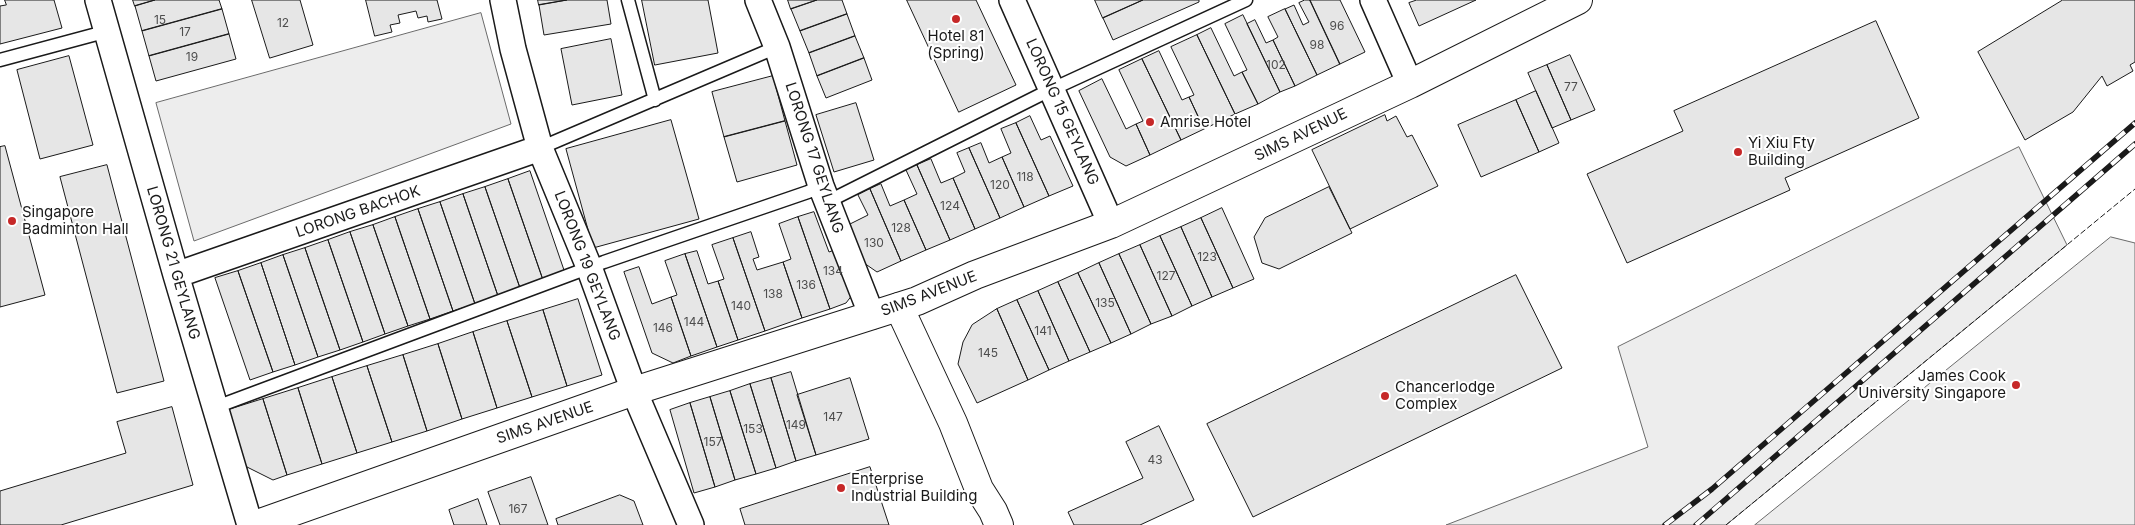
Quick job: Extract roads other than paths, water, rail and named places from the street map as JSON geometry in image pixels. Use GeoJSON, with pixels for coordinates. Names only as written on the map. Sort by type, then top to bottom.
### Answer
{"type":"FeatureCollection","features":[{"type":"Feature","properties":{"kind":"main road","name":"SIMS AVENUE"},"geometry":{"type":"LineString","coordinates":[[272,522],[634,392],[908,304],[976,275],[1111,224],[1410,84],[1578,0]]}},
{"type":"Feature","properties":{"kind":"main road"},"geometry":{"type":"LineString","coordinates":[[908,304],[979,489],[996,518]]}},
{"type":"Feature","properties":{"kind":"street","name":"LORONG 21 GEYLANG"},"geometry":{"type":"LineString","coordinates":[[98,0],[176,275],[250,525]]}},
{"type":"Feature","properties":{"kind":"street","name":"LORONG 19 GEYLANG"},"geometry":{"type":"LineString","coordinates":[[502,0],[513,49],[540,148],[589,268],[634,392],[691,525]]}},
{"type":"Feature","properties":{"kind":"street","name":"LORONG 17 GEYLANG"},"geometry":{"type":"LineString","coordinates":[[758,0],[777,47],[824,194],[872,316]]}},
{"type":"Feature","properties":{"kind":"street","name":"LORONG 15 GEYLANG"},"geometry":{"type":"LineString","coordinates":[[1012,0],[1111,224]]}},
{"type":"Feature","properties":{"kind":"street"},"geometry":{"type":"LineString","coordinates":[[1373,0],[1410,84]]}},
{"type":"Feature","properties":{"kind":"street","name":"LORONG BACHOK"},"geometry":{"type":"LineString","coordinates":[[176,275],[540,148]]}},
{"type":"Feature","properties":{"kind":"lane"},"geometry":{"type":"LineString","coordinates":[[628,0],[655,100]]}},
{"type":"Feature","properties":{"kind":"lane"},"geometry":{"type":"LineString","coordinates":[[216,407],[589,268],[808,192],[824,194],[1246,0]]}},
{"type":"Feature","properties":{"kind":"lane"},"geometry":{"type":"LineString","coordinates":[[0,60],[108,31]]}},
{"type":"Feature","properties":{"kind":"lane"},"geometry":{"type":"LineString","coordinates":[[540,148],[777,47]]}},
{"type":"Feature","properties":{"kind":"railway"},"geometry":{"type":"LineString","coordinates":[[1665,525],[1712,489],[2135,123]]}},
{"type":"Feature","properties":{"kind":"railway"},"geometry":{"type":"LineString","coordinates":[[1696,525],[2135,144]]}},
{"type":"Feature","properties":{"kind":"place","name":"Hotel 81 (Spring)"},"geometry":{"type":"Point","coordinates":[956,19]}},
{"type":"Feature","properties":{"kind":"place","name":"Amrise Hotel"},"geometry":{"type":"Point","coordinates":[1150,122]}},
{"type":"Feature","properties":{"kind":"place","name":"Yi Xiu Fty Building"},"geometry":{"type":"Point","coordinates":[1738,152]}},
{"type":"Feature","properties":{"kind":"place","name":"Singapore Badminton Hall"},"geometry":{"type":"Point","coordinates":[12,221]}},
{"type":"Feature","properties":{"kind":"place","name":"James Cook University Singapore"},"geometry":{"type":"Point","coordinates":[2016,385]}},
{"type":"Feature","properties":{"kind":"place","name":"Chancerlodge Complex"},"geometry":{"type":"Point","coordinates":[1385,396]}},
{"type":"Feature","properties":{"kind":"place","name":"Enterprise Industrial Building"},"geometry":{"type":"Point","coordinates":[841,488]}}]}
